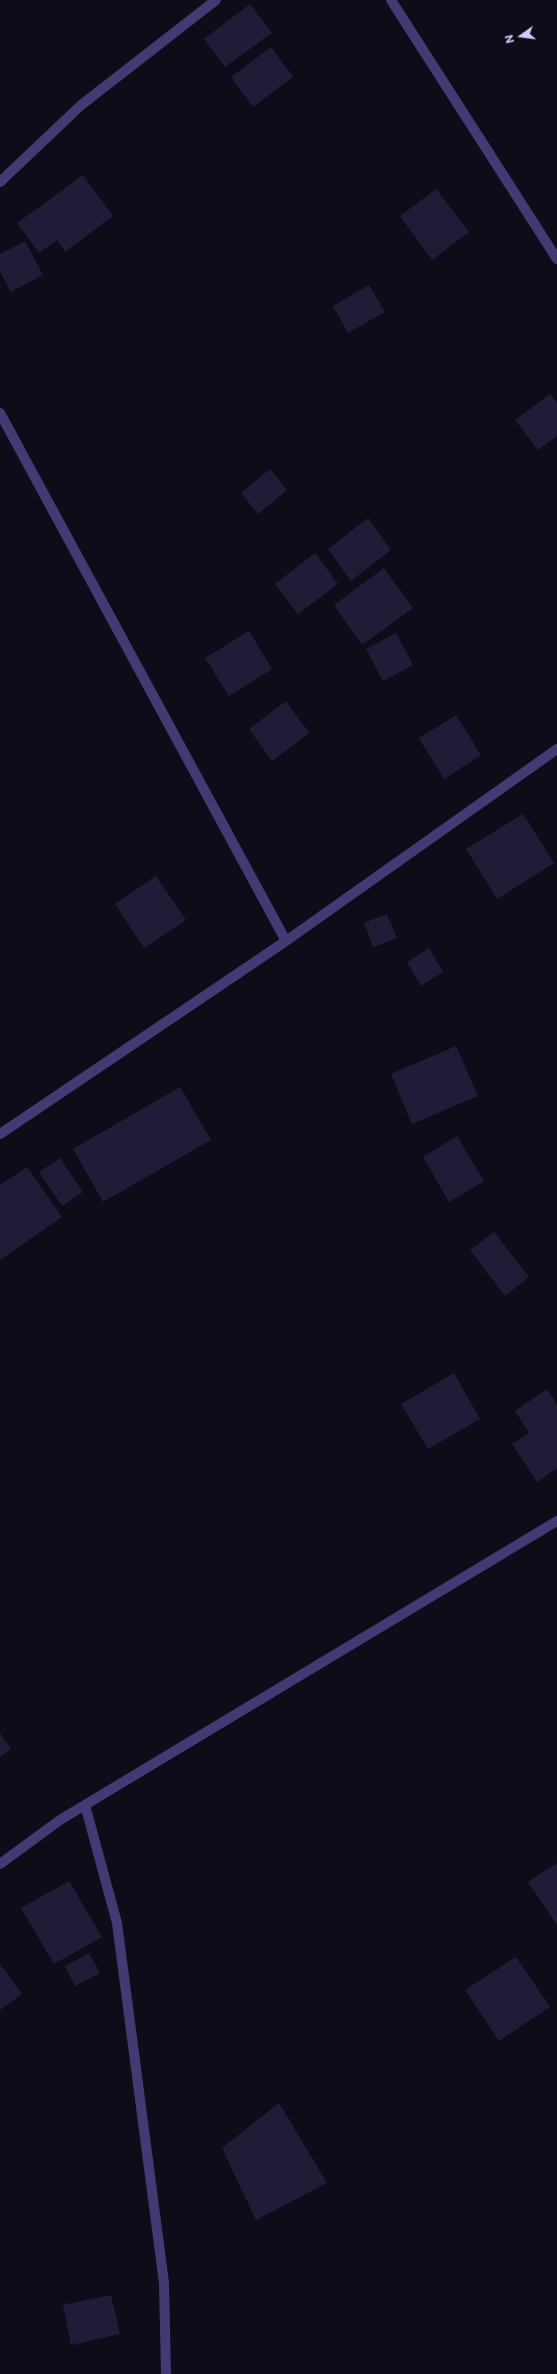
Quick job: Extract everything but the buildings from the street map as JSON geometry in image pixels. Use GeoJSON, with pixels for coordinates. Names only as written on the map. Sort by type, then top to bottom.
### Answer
{"type":"FeatureCollection","features":[{"type":"Feature","properties":{"kind":"street"},"geometry":{"type":"LineString","coordinates":[[0,182],[80,106],[216,0]]}},
{"type":"Feature","properties":{"kind":"street"},"geometry":{"type":"LineString","coordinates":[[391,0],[557,259]]}},
{"type":"Feature","properties":{"kind":"street"},"geometry":{"type":"LineString","coordinates":[[0,413],[286,941]]}},
{"type":"Feature","properties":{"kind":"street"},"geometry":{"type":"LineString","coordinates":[[0,1134],[286,941],[557,749]]}},
{"type":"Feature","properties":{"kind":"street"},"geometry":{"type":"LineString","coordinates":[[0,1864],[60,1820],[85,1804],[557,1521]]}},
{"type":"Feature","properties":{"kind":"street"},"geometry":{"type":"LineString","coordinates":[[85,1804],[117,1923],[164,2283],[166,2374]]}}]}
